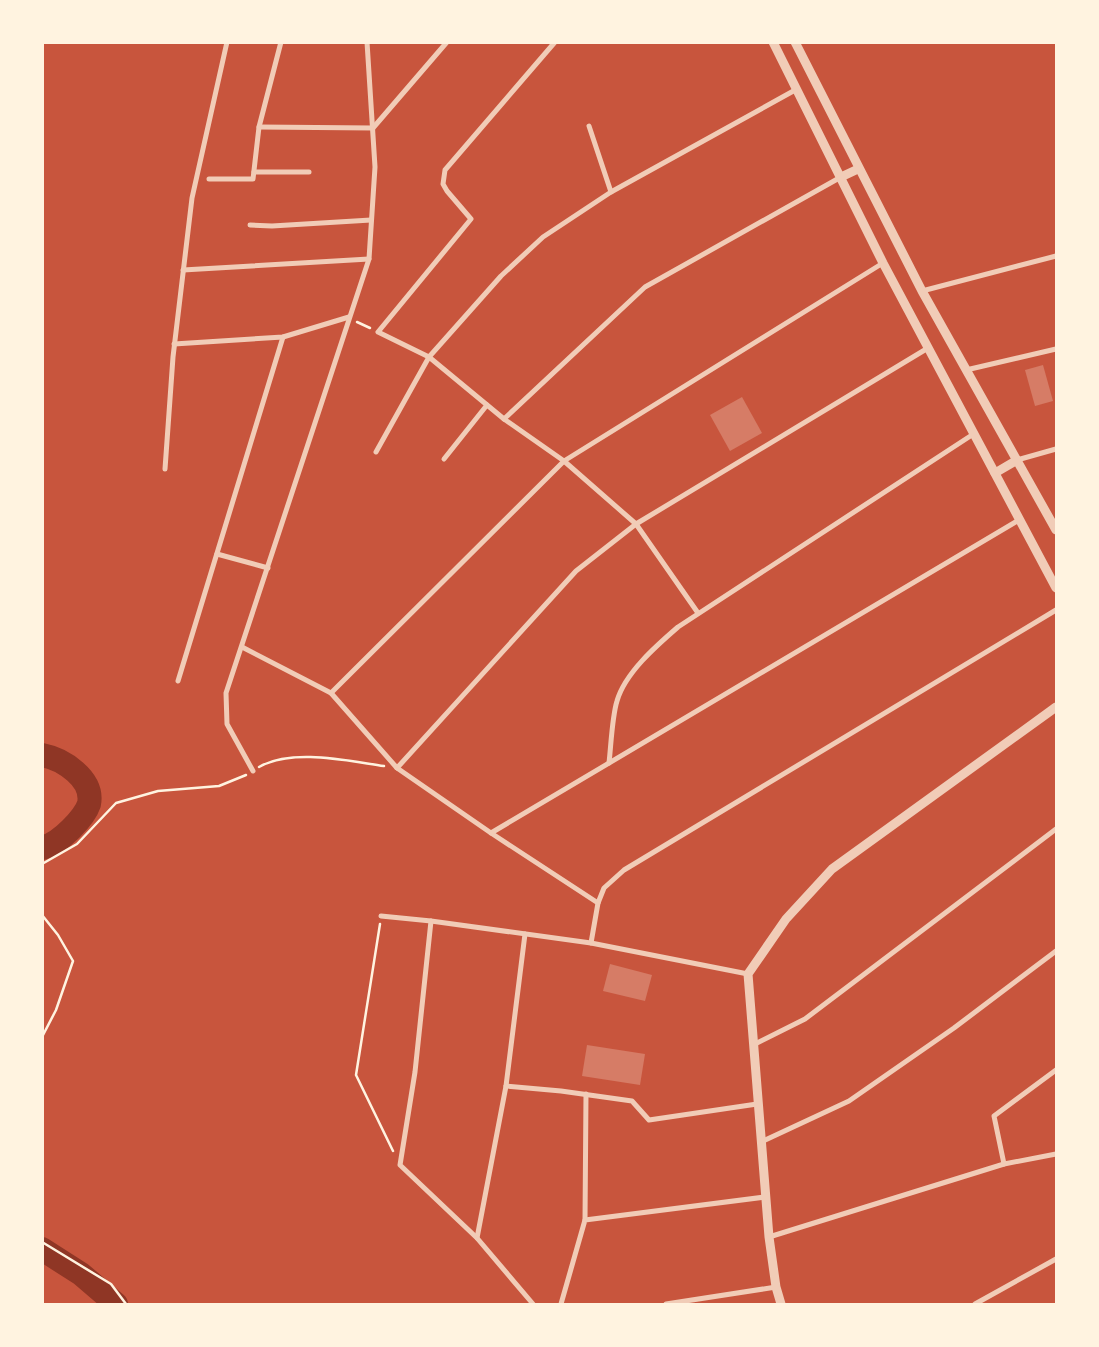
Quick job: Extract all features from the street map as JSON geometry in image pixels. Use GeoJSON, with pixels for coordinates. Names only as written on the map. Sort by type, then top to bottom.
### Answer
{"type":"FeatureCollection","features":[{"type":"Feature","properties":{"kind":"street"},"geometry":{"type":"LineString","coordinates":[[165,469],[174,344],[192,198],[227,42]]}},
{"type":"Feature","properties":{"kind":"street"},"geometry":{"type":"LineString","coordinates":[[209,180],[253,179],[259,127],[281,42]]}},
{"type":"Feature","properties":{"kind":"street"},"geometry":{"type":"LineString","coordinates":[[253,771],[227,724],[226,693],[369,259],[375,167],[367,42]]}},
{"type":"Feature","properties":{"kind":"street"},"geometry":{"type":"LineString","coordinates":[[259,127],[373,128],[447,42]]}},
{"type":"Feature","properties":{"kind":"street"},"geometry":{"type":"LineString","coordinates":[[556,42],[445,170],[443,184],[471,219],[378,332],[429,357],[504,419],[564,461],[636,524],[698,612]]}},
{"type":"Feature","properties":{"kind":"street"},"geometry":{"type":"LineString","coordinates":[[773,42],[883,263],[1056,588]]}},
{"type":"Feature","properties":{"kind":"street"},"geometry":{"type":"LineString","coordinates":[[795,42],[858,169],[922,291],[1056,530]]}},
{"type":"Feature","properties":{"kind":"street"},"geometry":{"type":"LineString","coordinates":[[376,452],[429,357],[501,276],[543,237],[611,192],[797,89]]}},
{"type":"Feature","properties":{"kind":"street"},"geometry":{"type":"LineString","coordinates":[[589,126],[611,192]]}},
{"type":"Feature","properties":{"kind":"street"},"geometry":{"type":"LineString","coordinates":[[504,419],[645,287],[858,169]]}},
{"type":"Feature","properties":{"kind":"street"},"geometry":{"type":"LineString","coordinates":[[254,172],[309,172]]}},
{"type":"Feature","properties":{"kind":"street"},"geometry":{"type":"LineString","coordinates":[[250,225],[272,226],[371,220]]}},
{"type":"Feature","properties":{"kind":"street"},"geometry":{"type":"LineString","coordinates":[[922,291],[1056,256]]}},
{"type":"Feature","properties":{"kind":"street"},"geometry":{"type":"LineString","coordinates":[[183,270],[369,259]]}},
{"type":"Feature","properties":{"kind":"street"},"geometry":{"type":"LineString","coordinates":[[331,693],[564,461],[883,263]]}},
{"type":"Feature","properties":{"kind":"street"},"geometry":{"type":"LineString","coordinates":[[174,344],[283,337],[349,317]]}},
{"type":"Feature","properties":{"kind":"street"},"geometry":{"type":"LineString","coordinates":[[178,681],[283,337]]}},
{"type":"Feature","properties":{"kind":"street"},"geometry":{"type":"LineString","coordinates":[[397,768],[576,571],[636,524],[929,347]]}},
{"type":"Feature","properties":{"kind":"street"},"geometry":{"type":"LineString","coordinates":[[966,370],[1056,349]]}},
{"type":"Feature","properties":{"kind":"street"},"geometry":{"type":"LineString","coordinates":[[444,459],[488,405]]}},
{"type":"Feature","properties":{"kind":"street"},"geometry":{"type":"LineString","coordinates":[[609,763],[617,701],[625,685],[645,656],[678,626],[975,433]]}},
{"type":"Feature","properties":{"kind":"street"},"geometry":{"type":"LineString","coordinates":[[995,473],[1017,460],[1056,449]]}},
{"type":"Feature","properties":{"kind":"street"},"geometry":{"type":"LineString","coordinates":[[491,833],[1019,520]]}},
{"type":"Feature","properties":{"kind":"street"},"geometry":{"type":"LineString","coordinates":[[217,554],[268,568]]}},
{"type":"Feature","properties":{"kind":"street"},"geometry":{"type":"LineString","coordinates":[[592,944],[598,903],[604,888],[624,870],[1056,610]]}},
{"type":"Feature","properties":{"kind":"street"},"geometry":{"type":"LineString","coordinates":[[242,647],[331,693],[397,768],[491,833],[598,903]]}},
{"type":"Feature","properties":{"kind":"street"},"geometry":{"type":"LineString","coordinates":[[781,1304],[776,1287],[768,1238],[748,974],[786,919],[832,869],[1056,707]]}},
{"type":"Feature","properties":{"kind":"street"},"geometry":{"type":"LineString","coordinates":[[754,1045],[805,1019],[1056,829]]}},
{"type":"Feature","properties":{"kind":"street"},"geometry":{"type":"LineString","coordinates":[[381,916],[431,920],[592,944],[748,974]]}},
{"type":"Feature","properties":{"kind":"street"},"geometry":{"type":"LineString","coordinates":[[431,920],[415,1072],[400,1164],[477,1238],[533,1304]]}},
{"type":"Feature","properties":{"kind":"street"},"geometry":{"type":"LineString","coordinates":[[477,1238],[506,1086],[525,934]]}},
{"type":"Feature","properties":{"kind":"street"},"geometry":{"type":"LineString","coordinates":[[761,1143],[849,1101],[954,1028],[1056,951]]}},
{"type":"Feature","properties":{"kind":"street"},"geometry":{"type":"LineString","coordinates":[[1004,1164],[994,1116],[1056,1070]]}},
{"type":"Feature","properties":{"kind":"street"},"geometry":{"type":"LineString","coordinates":[[506,1086],[586,1094],[632,1101],[649,1120],[758,1104]]}},
{"type":"Feature","properties":{"kind":"street"},"geometry":{"type":"LineString","coordinates":[[562,1304],[585,1220],[586,1094]]}},
{"type":"Feature","properties":{"kind":"street"},"geometry":{"type":"LineString","coordinates":[[768,1238],[1004,1164],[1056,1154]]}},
{"type":"Feature","properties":{"kind":"street"},"geometry":{"type":"LineString","coordinates":[[585,1220],[765,1196]]}},
{"type":"Feature","properties":{"kind":"street"},"geometry":{"type":"LineString","coordinates":[[975,1304],[1056,1259]]}},
{"type":"Feature","properties":{"kind":"street"},"geometry":{"type":"LineString","coordinates":[[666,1304],[776,1287]]}},
{"type":"Feature","properties":{"kind":"path"},"geometry":{"type":"LineString","coordinates":[[349,317],[378,332]]}},
{"type":"Feature","properties":{"kind":"path"},"geometry":{"type":"LineString","coordinates":[[42,864],[77,844],[116,803],[158,791],[219,786],[240,778],[268,762],[312,756],[397,768]]}},
{"type":"Feature","properties":{"kind":"path"},"geometry":{"type":"LineString","coordinates":[[42,915],[58,934],[73,961],[56,1010],[42,1037]]}},
{"type":"Feature","properties":{"kind":"path"},"geometry":{"type":"LineString","coordinates":[[381,916],[356,1075],[400,1164]]}},
{"type":"Feature","properties":{"kind":"path"},"geometry":{"type":"LineString","coordinates":[[42,1242],[111,1284],[126,1304]]}},
{"type":"Feature","properties":{"kind":"building"},"geometry":{"type":"Polygon","coordinates":[[[1043,365],[1053,401],[1035,406],[1025,370],[1043,365]]]}},
{"type":"Feature","properties":{"kind":"building"},"geometry":{"type":"Polygon","coordinates":[[[742,397],[762,433],[730,451],[710,415],[742,397]]]}},
{"type":"Feature","properties":{"kind":"building"},"geometry":{"type":"Polygon","coordinates":[[[610,964],[652,975],[645,1001],[603,991],[610,964]]]}},
{"type":"Feature","properties":{"kind":"building"},"geometry":{"type":"Polygon","coordinates":[[[587,1045],[645,1054],[640,1085],[582,1076],[587,1045]]]}},
{"type":"Feature","properties":{"kind":"waterway"},"geometry":{"type":"LineString","coordinates":[[42,755],[59,761],[75,772],[87,786],[89,795],[89,804],[84,814],[65,835],[42,848]]}},
{"type":"Feature","properties":{"kind":"waterway"},"geometry":{"type":"LineString","coordinates":[[42,1249],[81,1274],[116,1304]]}}]}
